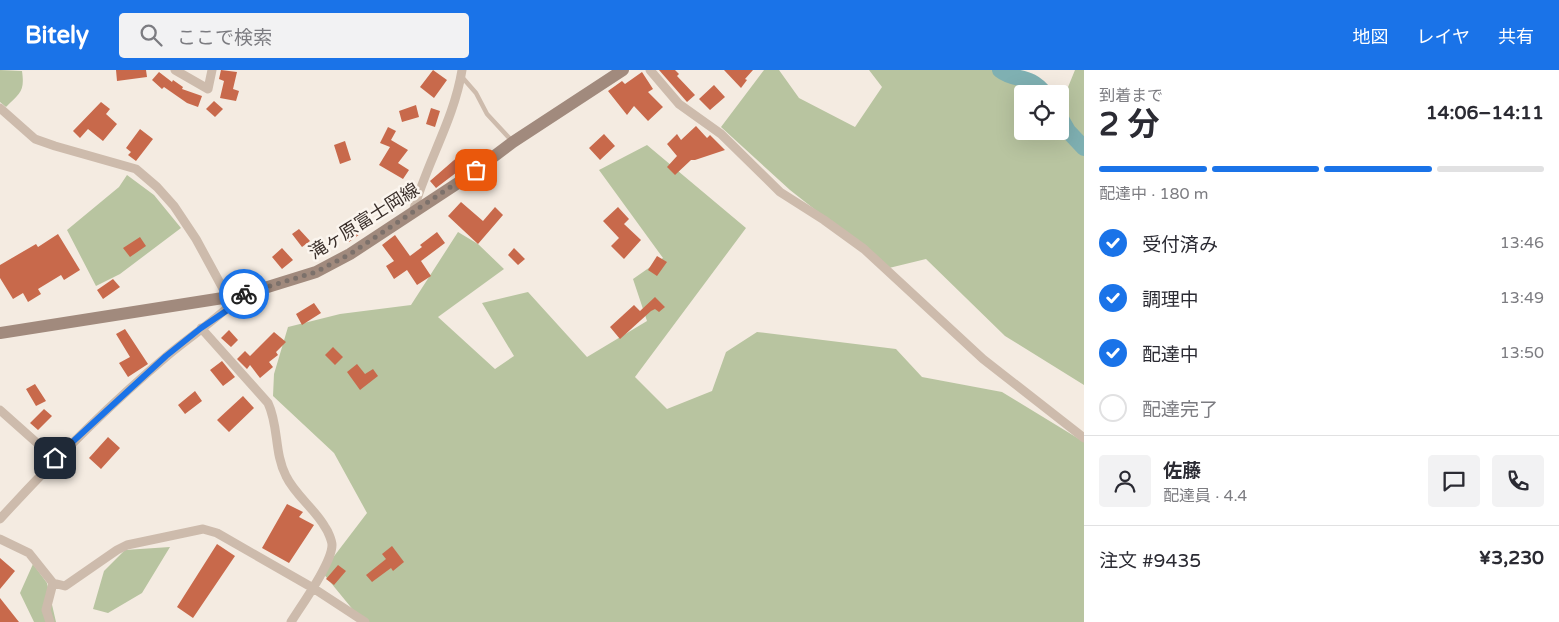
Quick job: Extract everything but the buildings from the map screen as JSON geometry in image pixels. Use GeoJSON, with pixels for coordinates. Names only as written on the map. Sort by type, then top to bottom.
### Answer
{"type":"FeatureCollection","features":[{"type":"Feature","properties":{"kind":"main road","name":"滝ヶ原富士岡線"},"geometry":{"type":"LineString","coordinates":[[0,333],[242,295],[316,272],[350,254],[464,179],[609,74],[623,70]]}},
{"type":"Feature","properties":{"kind":"street"},"geometry":{"type":"LineString","coordinates":[[175,70],[208,89],[212,70]]}},
{"type":"Feature","properties":{"kind":"street"},"geometry":{"type":"LineString","coordinates":[[650,70],[679,104],[721,134],[780,192],[824,220],[864,249],[983,359],[1084,438]]}},
{"type":"Feature","properties":{"kind":"street"},"geometry":{"type":"LineString","coordinates":[[413,212],[419,191],[447,121],[462,73]]}},
{"type":"Feature","properties":{"kind":"street"},"geometry":{"type":"LineString","coordinates":[[0,108],[35,139],[136,169],[157,186],[174,206],[196,239],[227,296]]}},
{"type":"Feature","properties":{"kind":"street"},"geometry":{"type":"LineString","coordinates":[[0,519],[55,458],[166,356],[226,311],[242,295]]}},
{"type":"Feature","properties":{"kind":"street"},"geometry":{"type":"LineString","coordinates":[[201,328],[268,403],[274,414],[278,451],[286,477],[325,527],[332,545],[329,558],[313,588],[291,622]]}},
{"type":"Feature","properties":{"kind":"street"},"geometry":{"type":"LineString","coordinates":[[0,410],[55,458]]}},
{"type":"Feature","properties":{"kind":"street"},"geometry":{"type":"LineString","coordinates":[[0,539],[29,553],[53,583],[66,586],[127,545],[203,529],[217,533],[313,588],[365,622]]}},
{"type":"Feature","properties":{"kind":"street"},"geometry":{"type":"LineString","coordinates":[[50,622],[46,610],[53,583]]}},
{"type":"Feature","properties":{"kind":"lane"},"geometry":{"type":"LineString","coordinates":[[462,73],[476,93],[487,114],[513,142]]}},
{"type":"Feature","properties":{"kind":"green space"},"geometry":{"type":"Polygon","coordinates":[[[0,70],[22,71],[22,88],[6,107],[0,102],[0,70]]]}},
{"type":"Feature","properties":{"kind":"green space"},"geometry":{"type":"Polygon","coordinates":[[[764,70],[779,70],[799,98],[855,127],[882,87],[869,70],[998,70],[1034,85],[1014,85],[1014,140],[1069,140],[1069,85],[1075,70],[1084,70],[1084,385],[1005,336],[926,259],[889,268],[790,190],[721,127],[764,70]]]}},
{"type":"Feature","properties":{"kind":"green space"},"geometry":{"type":"Polygon","coordinates":[[[647,145],[746,228],[635,377],[667,409],[712,391],[726,352],[757,332],[896,349],[922,377],[1002,392],[1084,442],[1084,622],[363,622],[322,572],[367,513],[334,453],[273,396],[274,374],[288,327],[340,314],[411,305],[458,232],[478,244],[504,269],[438,317],[495,369],[514,356],[482,303],[528,292],[587,357],[647,321],[633,279],[663,258],[599,170],[647,145]]]}},
{"type":"Feature","properties":{"kind":"green space"},"geometry":{"type":"Polygon","coordinates":[[[127,175],[154,195],[181,228],[120,274],[96,286],[67,230],[119,187],[127,175]]]}},
{"type":"Feature","properties":{"kind":"green space"},"geometry":{"type":"Polygon","coordinates":[[[170,547],[142,593],[108,613],[93,609],[104,571],[125,550],[170,547]]]}},
{"type":"Feature","properties":{"kind":"green space"},"geometry":{"type":"Polygon","coordinates":[[[33,564],[47,583],[56,622],[34,622],[20,593],[33,564]]]}},
{"type":"Feature","properties":{"kind":"waterway"},"geometry":{"type":"LineString","coordinates":[[1000,70],[1011,76],[1028,80],[1036,85]]}},
{"type":"Feature","properties":{"kind":"waterway"},"geometry":{"type":"LineString","coordinates":[[1069,132],[1084,148]]}},
{"type":"Feature","properties":{"kind":"way so far"},"geometry":{"type":"LineString","coordinates":[[244,294],[316,272],[350,254],[476,170]]}},
{"type":"Feature","properties":{"kind":"route"},"geometry":{"type":"LineString","coordinates":[[55,458],[166,356],[226,311],[244,294]]}}]}
